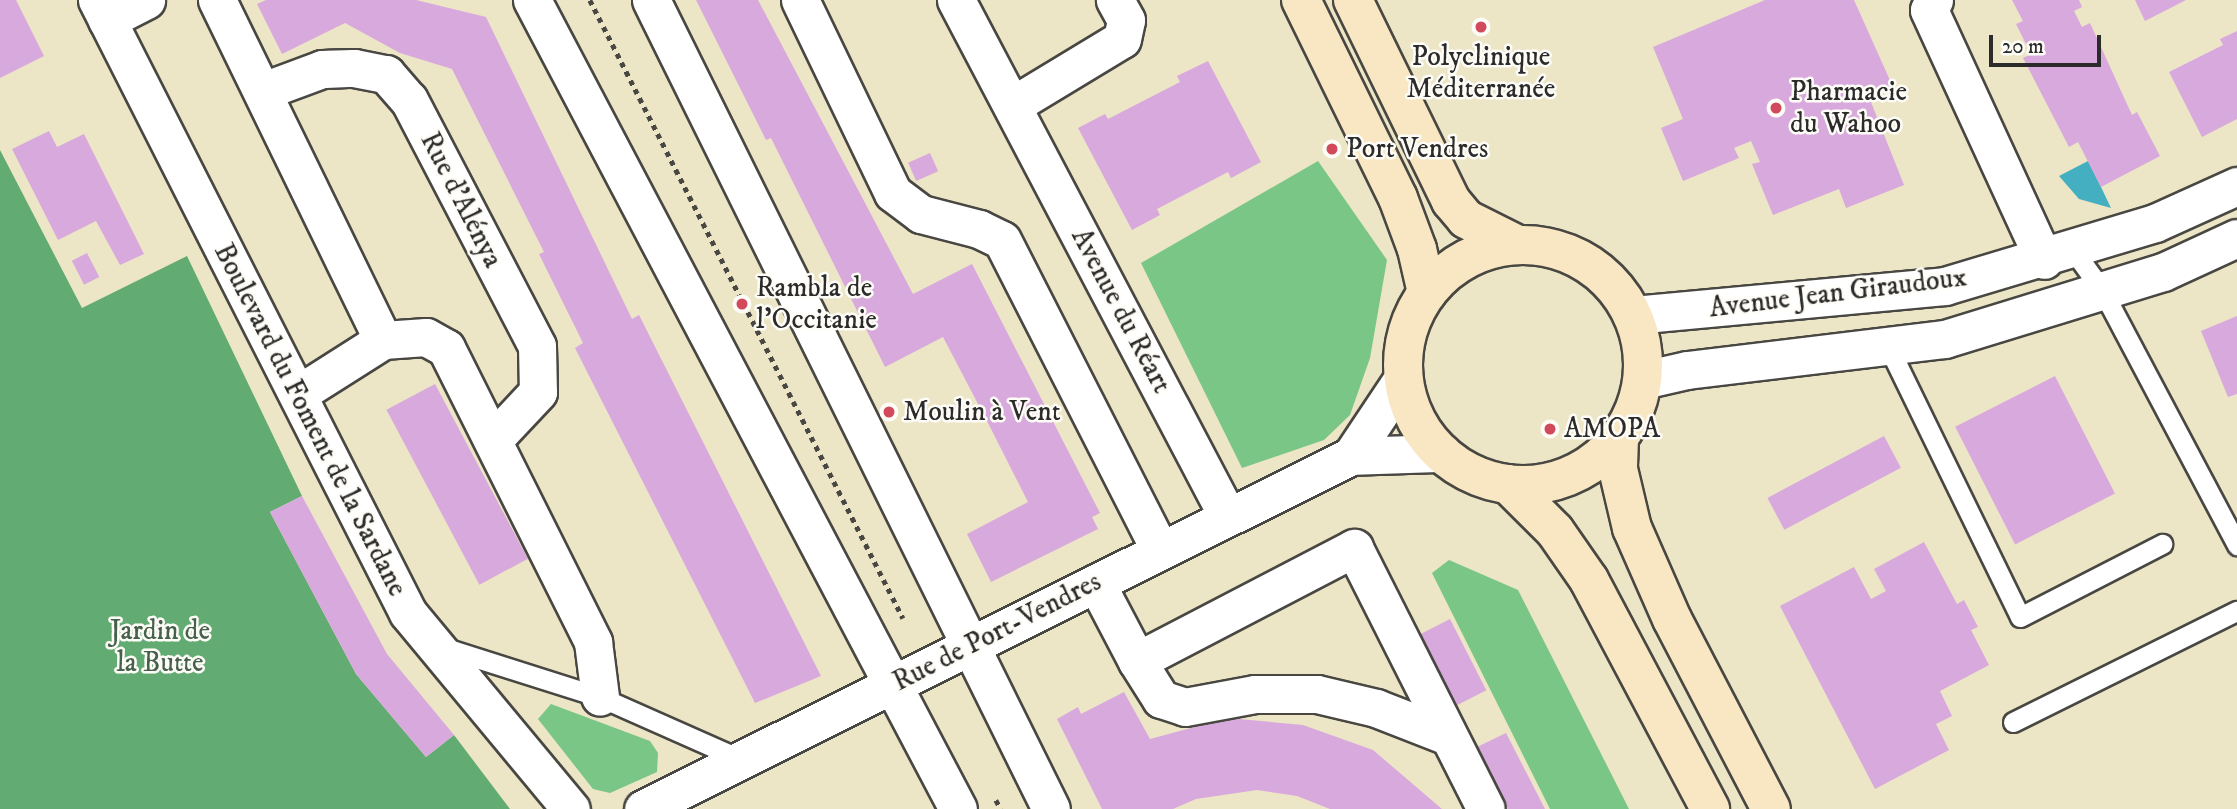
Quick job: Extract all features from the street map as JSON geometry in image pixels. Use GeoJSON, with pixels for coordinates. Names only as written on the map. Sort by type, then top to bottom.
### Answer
{"type":"FeatureCollection","features":[{"type":"Feature","properties":{"kind":"main road"},"geometry":{"type":"LineString","coordinates":[[1301,0],[1398,198],[1417,249],[1427,293]]}},
{"type":"Feature","properties":{"kind":"main road"},"geometry":{"type":"LineString","coordinates":[[1353,0],[1451,201],[1466,219],[1518,245]]}},
{"type":"Feature","properties":{"kind":"main road"},"geometry":{"type":"LineString","coordinates":[[1518,245],[1558,249],[1589,264],[1615,286],[1633,315],[1643,347],[1643,380],[1634,411],[1619,438],[1597,460],[1570,475],[1539,484],[1508,484],[1473,473],[1442,453],[1414,414],[1404,378],[1409,328],[1427,293],[1452,268],[1483,251],[1518,245]]}},
{"type":"Feature","properties":{"kind":"main road"},"geometry":{"type":"LineString","coordinates":[[1619,438],[1618,469],[1632,528],[1672,619],[1771,809]]}},
{"type":"Feature","properties":{"kind":"main road"},"geometry":{"type":"LineString","coordinates":[[1508,484],[1555,531],[1589,580],[1710,809]]}},
{"type":"Feature","properties":{"kind":"street"},"geometry":{"type":"LineString","coordinates":[[102,10],[146,0]]}},
{"type":"Feature","properties":{"kind":"street"},"geometry":{"type":"LineString","coordinates":[[217,0],[383,340]]}},
{"type":"Feature","properties":{"kind":"street"},"geometry":{"type":"LineString","coordinates":[[531,0],[958,809]]}},
{"type":"Feature","properties":{"kind":"street"},"geometry":{"type":"LineString","coordinates":[[651,0],[1051,809]]}},
{"type":"Feature","properties":{"kind":"street"},"geometry":{"type":"LineString","coordinates":[[800,0],[893,193],[921,215],[979,229],[1002,240],[1160,550]]}},
{"type":"Feature","properties":{"kind":"street","name":"Avenue du Réart"},"geometry":{"type":"LineString","coordinates":[[956,0],[1228,517]]}},
{"type":"Feature","properties":{"kind":"street"},"geometry":{"type":"LineString","coordinates":[[1013,105],[1122,39],[1126,20],[1115,0]]}},
{"type":"Feature","properties":{"kind":"street"},"geometry":{"type":"LineString","coordinates":[[1934,0],[1929,10],[2059,255]]}},
{"type":"Feature","properties":{"kind":"street","name":"Boulevard du Foment de la Sardane"},"geometry":{"type":"LineString","coordinates":[[102,10],[408,613],[571,809]]}},
{"type":"Feature","properties":{"kind":"street","name":"Rue d'Alénya"},"geometry":{"type":"LineString","coordinates":[[263,91],[322,69],[354,68],[386,74],[409,100],[537,346],[538,392],[494,439]]}},
{"type":"Feature","properties":{"kind":"street","name":"Avenue Jean Giraudoux"},"geometry":{"type":"LineString","coordinates":[[1633,315],[1945,286],[2059,255],[2155,223],[2237,186]]}},
{"type":"Feature","properties":{"kind":"street","name":"Avenue Jean Giraudoux"},"geometry":{"type":"LineString","coordinates":[[1643,380],[1687,370],[1945,339],[2163,272],[2237,238]]}},
{"type":"Feature","properties":{"kind":"street"},"geometry":{"type":"LineString","coordinates":[[298,394],[383,340],[426,337],[446,348],[494,439],[593,642],[600,697]]}},
{"type":"Feature","properties":{"kind":"street","name":"Rue de Port-Vendres"},"geometry":{"type":"LineString","coordinates":[[1351,456],[1404,378]]}},
{"type":"Feature","properties":{"kind":"street","name":"Rue de Port-Vendres"},"geometry":{"type":"LineString","coordinates":[[643,809],[1351,456],[1442,453]]}},
{"type":"Feature","properties":{"kind":"street"},"geometry":{"type":"LineString","coordinates":[[1138,661],[1354,548],[1486,809]]}},
{"type":"Feature","properties":{"kind":"street"},"geometry":{"type":"LineString","coordinates":[[1096,583],[1161,699],[1185,707],[1255,694],[1317,694],[1376,708],[1448,736]]}},
{"type":"Feature","properties":{"kind":"lane"},"geometry":{"type":"LineString","coordinates":[[2059,255],[2102,290],[2237,545]]}},
{"type":"Feature","properties":{"kind":"lane"},"geometry":{"type":"LineString","coordinates":[[1888,346],[2020,617],[2162,544]]}},
{"type":"Feature","properties":{"kind":"lane"},"geometry":{"type":"LineString","coordinates":[[2013,722],[2237,611]]}},
{"type":"Feature","properties":{"kind":"lane"},"geometry":{"type":"LineString","coordinates":[[438,646],[600,697],[742,760]]}},
{"type":"Feature","properties":{"kind":"path"},"geometry":{"type":"LineString","coordinates":[[590,0],[928,667]]}},
{"type":"Feature","properties":{"kind":"path"},"geometry":{"type":"LineString","coordinates":[[995,798],[1001,809]]}},
{"type":"Feature","properties":{"kind":"green space","name":"Jardin de la Butte"},"geometry":{"type":"Polygon","coordinates":[[[0,150],[82,308],[187,256],[302,496],[270,512],[356,674],[426,757],[454,735],[510,809],[0,809],[0,150]]]}},
{"type":"Feature","properties":{"kind":"green space"},"geometry":{"type":"Polygon","coordinates":[[[1318,161],[1387,260],[1370,358],[1350,415],[1324,440],[1242,468],[1141,263],[1318,161]]]}},
{"type":"Feature","properties":{"kind":"green space"},"geometry":{"type":"Polygon","coordinates":[[[1449,560],[1518,590],[1629,809],[1550,809],[1432,573],[1449,560]]]}},
{"type":"Feature","properties":{"kind":"green space"},"geometry":{"type":"Polygon","coordinates":[[[551,704],[650,741],[658,753],[657,772],[610,793],[593,789],[538,719],[551,704]]]}},
{"type":"Feature","properties":{"kind":"water"},"geometry":{"type":"Polygon","coordinates":[[[2088,161],[2111,208],[2079,199],[2059,176],[2088,161]]]}},
{"type":"Feature","properties":{"kind":"building"},"geometry":{"type":"Polygon","coordinates":[[[0,0],[16,0],[44,56],[0,78],[0,0]]]}},
{"type":"Feature","properties":{"kind":"building"},"geometry":{"type":"Polygon","coordinates":[[[266,0],[416,0],[486,17],[632,319],[639,315],[821,676],[755,703],[575,348],[583,343],[539,254],[544,252],[452,69],[400,53],[345,23],[282,54],[257,4],[266,0]]]}},
{"type":"Feature","properties":{"kind":"building"},"geometry":{"type":"Polygon","coordinates":[[[696,0],[758,0],[913,294],[972,264],[1100,513],[1092,517],[1098,529],[991,582],[967,534],[1028,502],[988,423],[943,337],[885,367],[771,138],[766,140],[696,0]]]}},
{"type":"Feature","properties":{"kind":"building","name":"Pharmacie du Wahoo"},"geometry":{"type":"Polygon","coordinates":[[[1765,0],[1854,0],[1893,87],[1869,97],[1904,185],[1846,208],[1839,189],[1773,215],[1752,164],[1760,162],[1751,141],[1734,148],[1739,158],[1683,181],[1661,128],[1683,119],[1653,47],[1765,0]]]}},
{"type":"Feature","properties":{"kind":"building"},"geometry":{"type":"Polygon","coordinates":[[[2012,0],[2079,0],[2082,7],[2074,11],[2082,27],[2090,23],[2132,115],[2137,112],[2160,156],[2101,187],[2078,142],[2069,147],[2023,58],[2031,54],[2016,24],[2023,21],[2012,0]]]}},
{"type":"Feature","properties":{"kind":"building"},"geometry":{"type":"Polygon","coordinates":[[[2135,0],[2186,0],[2145,21],[2135,0]]]}},
{"type":"Feature","properties":{"kind":"building"},"geometry":{"type":"Polygon","coordinates":[[[2237,31],[2237,119],[2202,137],[2169,72],[2223,45],[2220,39],[2237,31]]]}},
{"type":"Feature","properties":{"kind":"building"},"geometry":{"type":"Polygon","coordinates":[[[1208,61],[1261,162],[1231,178],[1228,172],[1157,209],[1160,215],[1132,230],[1078,128],[1105,114],[1108,119],[1180,82],[1177,76],[1208,61]]]}},
{"type":"Feature","properties":{"kind":"building"},"geometry":{"type":"Polygon","coordinates":[[[49,131],[57,147],[84,134],[144,254],[120,265],[96,221],[58,240],[12,149],[49,131]]]}},
{"type":"Feature","properties":{"kind":"building"},"geometry":{"type":"Polygon","coordinates":[[[930,153],[938,171],[916,181],[908,163],[930,153]]]}},
{"type":"Feature","properties":{"kind":"building"},"geometry":{"type":"Polygon","coordinates":[[[87,253],[99,277],[84,285],[72,261],[87,253]]]}},
{"type":"Feature","properties":{"kind":"building"},"geometry":{"type":"Polygon","coordinates":[[[2237,316],[2237,394],[2228,397],[2201,331],[2237,316]]]}},
{"type":"Feature","properties":{"kind":"building"},"geometry":{"type":"Polygon","coordinates":[[[2055,376],[2115,494],[2015,544],[1955,427],[2055,376]]]}},
{"type":"Feature","properties":{"kind":"building"},"geometry":{"type":"Polygon","coordinates":[[[435,384],[528,559],[479,585],[386,410],[435,384]]]}},
{"type":"Feature","properties":{"kind":"building"},"geometry":{"type":"Polygon","coordinates":[[[1884,436],[1901,468],[1784,530],[1767,498],[1884,436]]]}},
{"type":"Feature","properties":{"kind":"building"},"geometry":{"type":"Polygon","coordinates":[[[302,496],[387,654],[454,735],[426,757],[356,674],[270,512],[302,496]]]}},
{"type":"Feature","properties":{"kind":"building"},"geometry":{"type":"Polygon","coordinates":[[[1924,542],[1957,604],[1964,600],[1978,627],[1971,630],[1989,665],[1940,691],[1952,716],[1936,724],[1949,750],[1875,789],[1780,606],[1854,567],[1871,599],[1886,591],[1874,569],[1924,542]]]}},
{"type":"Feature","properties":{"kind":"building"},"geometry":{"type":"Polygon","coordinates":[[[1450,619],[1486,690],[1457,705],[1421,634],[1450,619]]]}},
{"type":"Feature","properties":{"kind":"building"},"geometry":{"type":"Polygon","coordinates":[[[1124,692],[1150,739],[1228,718],[1303,725],[1373,750],[1442,809],[1330,809],[1297,796],[1257,790],[1196,799],[1173,809],[1102,809],[1057,719],[1078,707],[1081,714],[1124,692]]]}},
{"type":"Feature","properties":{"kind":"building"},"geometry":{"type":"Polygon","coordinates":[[[1506,733],[1545,809],[1508,809],[1477,747],[1506,733]]]}},
{"type":"Feature","properties":{"kind":"place","name":"Polyclinique Méditerranée"},"geometry":{"type":"Point","coordinates":[1481,27]}},
{"type":"Feature","properties":{"kind":"place","name":"Pharmacie du Wahoo"},"geometry":{"type":"Point","coordinates":[1776,108]}},
{"type":"Feature","properties":{"kind":"place","name":"Port Vendres"},"geometry":{"type":"Point","coordinates":[1332,149]}},
{"type":"Feature","properties":{"kind":"place","name":"Rambla de l'Occitanie"},"geometry":{"type":"Point","coordinates":[742,304]}},
{"type":"Feature","properties":{"kind":"place","name":"Moulin à Vent"},"geometry":{"type":"Point","coordinates":[889,412]}},
{"type":"Feature","properties":{"kind":"place","name":"AMOPA"},"geometry":{"type":"Point","coordinates":[1550,429]}}]}
